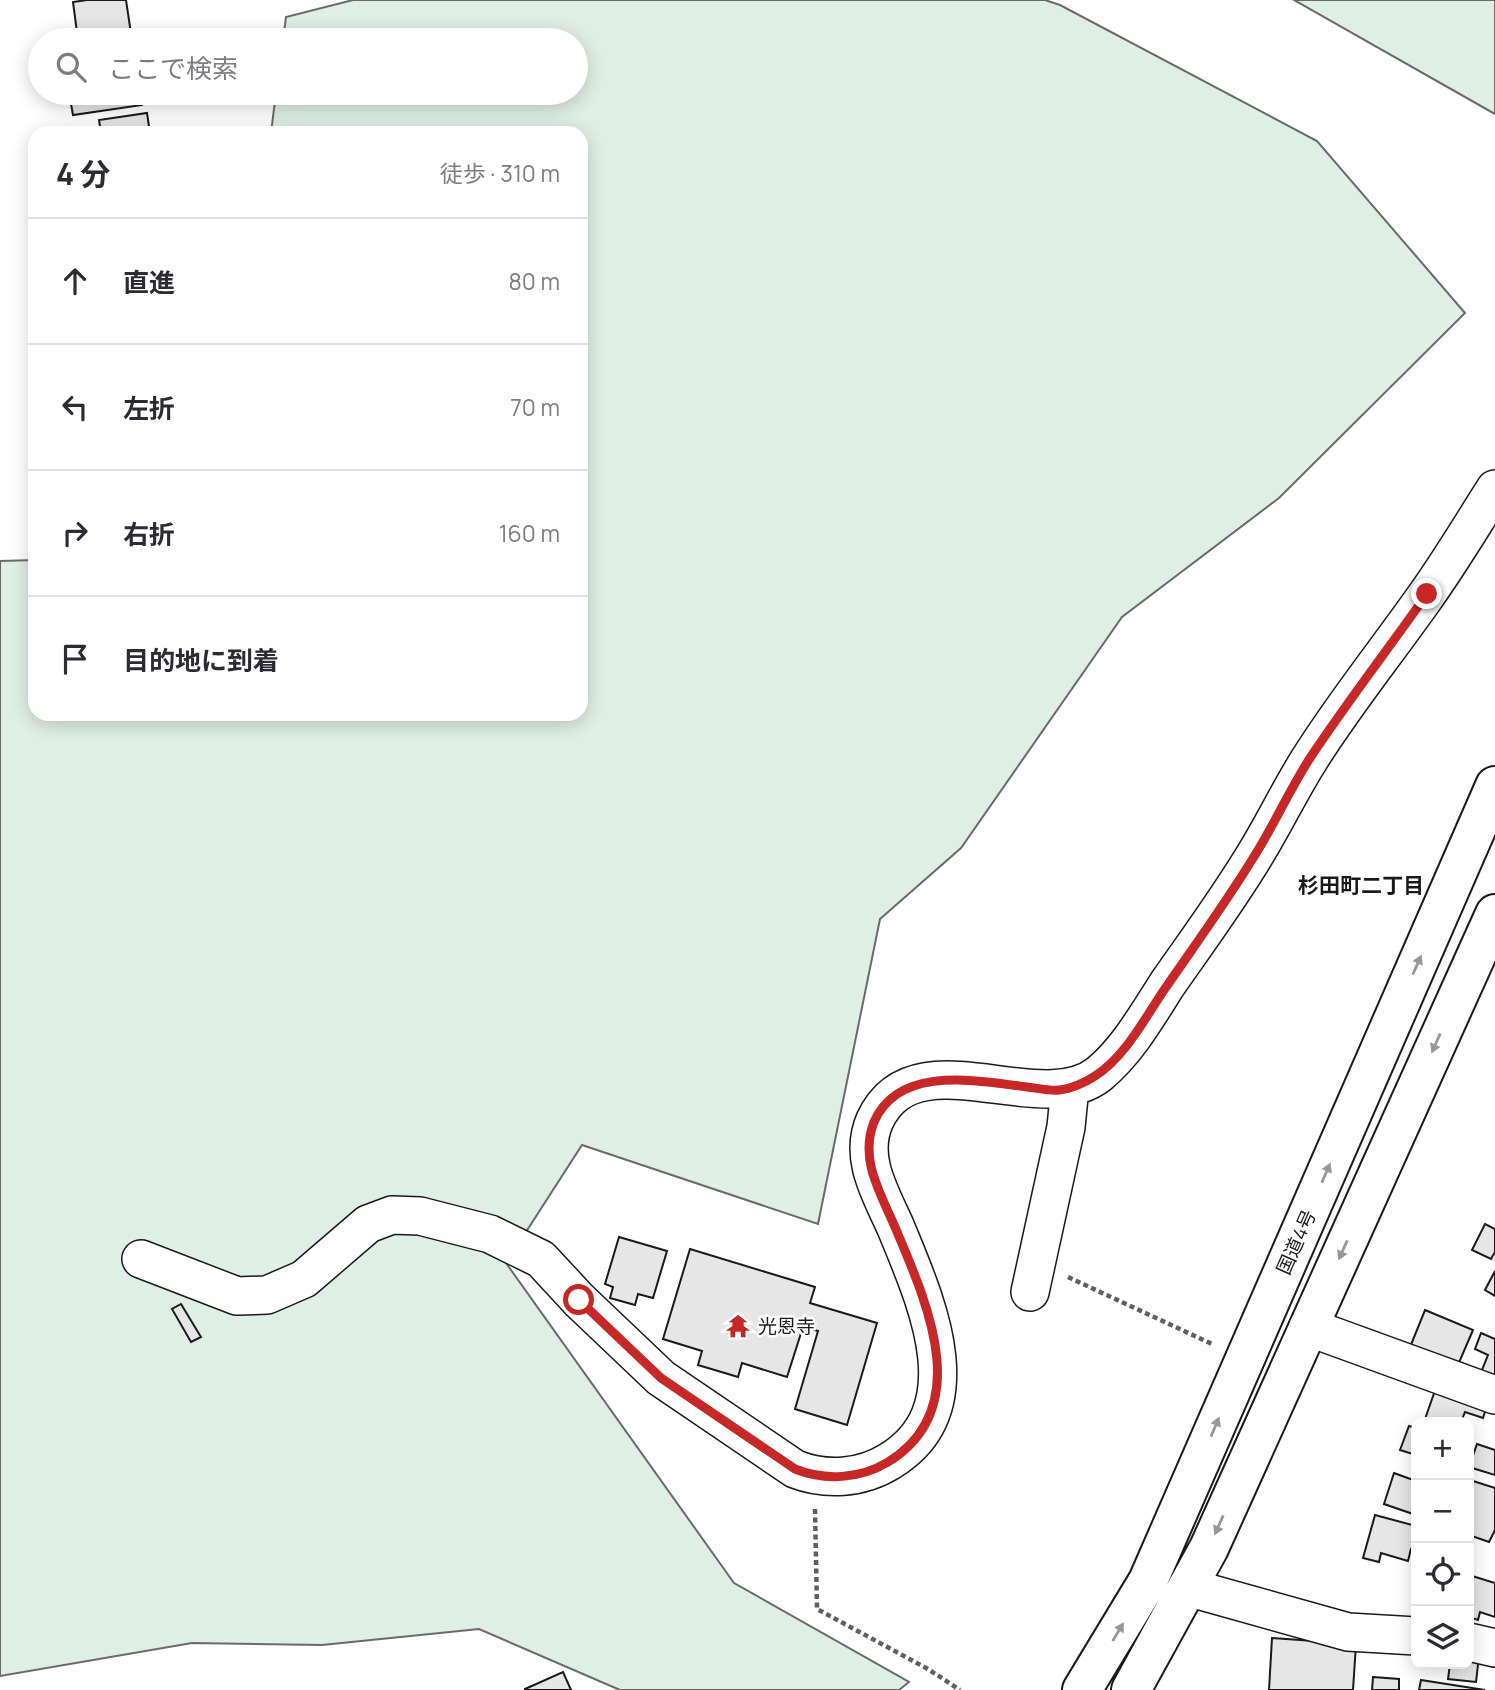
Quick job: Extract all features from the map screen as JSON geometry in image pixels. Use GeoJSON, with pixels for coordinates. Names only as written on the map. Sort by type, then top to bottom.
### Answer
{"type":"FeatureCollection","features":[{"type":"Feature","properties":{"kind":"highway","name":"国道4号"},"geometry":{"type":"LineString","coordinates":[[1082,1690],[1148,1581],[1495,786]]}},
{"type":"Feature","properties":{"kind":"highway"},"geometry":{"type":"LineString","coordinates":[[1131,1690],[1209,1548],[1495,914]]}},
{"type":"Feature","properties":{"kind":"street"},"geometry":{"type":"LineString","coordinates":[[141,1259],[237,1297],[267,1295],[304,1279],[368,1224],[392,1215],[421,1216],[490,1234],[541,1259],[579,1300],[661,1378],[748,1440],[795,1469],[814,1477],[847,1477],[881,1467],[903,1453],[928,1420],[939,1391],[939,1352],[895,1228],[873,1179],[869,1141],[881,1110],[895,1095],[930,1081],[973,1080],[1059,1090],[1099,1074],[1129,1041],[1255,856],[1310,759],[1427,594],[1495,489]]}},
{"type":"Feature","properties":{"kind":"street"},"geometry":{"type":"LineString","coordinates":[[1033,1277],[1066,1128],[1070,1087]]}},
{"type":"Feature","properties":{"kind":"street"},"geometry":{"type":"LineString","coordinates":[[1308,1327],[1495,1395]]}},
{"type":"Feature","properties":{"kind":"street"},"geometry":{"type":"LineString","coordinates":[[1187,1587],[1348,1632],[1411,1636]]}},
{"type":"Feature","properties":{"kind":"street"},"geometry":{"type":"LineString","coordinates":[[1474,1643],[1495,1648]]}},
{"type":"Feature","properties":{"kind":"path"},"geometry":{"type":"LineString","coordinates":[[1033,1277],[1245,1359]]}},
{"type":"Feature","properties":{"kind":"path"},"geometry":{"type":"LineString","coordinates":[[814,1477],[817,1609],[928,1669],[960,1690]]}},
{"type":"Feature","properties":{"kind":"green space"},"geometry":{"type":"Polygon","coordinates":[[[353,0],[1045,0],[1060,5],[1317,141],[1465,313],[1279,498],[1122,617],[961,848],[880,919],[818,1224],[582,1145],[506,1263],[734,1583],[909,1682],[899,1690],[620,1690],[479,1629],[322,1645],[192,1643],[0,1676],[0,561],[28,560],[28,721],[588,721],[588,126],[272,126],[274,105],[588,105],[588,28],[285,28],[286,17],[353,0]]]}},
{"type":"Feature","properties":{"kind":"green space"},"geometry":{"type":"Polygon","coordinates":[[[1294,0],[1495,0],[1495,114],[1294,0]]]}},
{"type":"Feature","properties":{"kind":"building"},"geometry":{"type":"Polygon","coordinates":[[[126,0],[130,28],[76,28],[73,2],[126,0]]]}},
{"type":"Feature","properties":{"kind":"building"},"geometry":{"type":"Polygon","coordinates":[[[71,105],[142,105],[73,115],[71,105]]]}},
{"type":"Feature","properties":{"kind":"building"},"geometry":{"type":"Polygon","coordinates":[[[147,113],[149,126],[100,126],[99,120],[147,113]]]}},
{"type":"Feature","properties":{"kind":"building"},"geometry":{"type":"Polygon","coordinates":[[[1485,1224],[1495,1229],[1495,1252],[1491,1259],[1472,1250],[1485,1224]]]}},
{"type":"Feature","properties":{"kind":"building"},"geometry":{"type":"Polygon","coordinates":[[[619,1237],[667,1251],[653,1298],[638,1294],[635,1305],[610,1298],[613,1287],[605,1284],[619,1237]]]}},
{"type":"Feature","properties":{"kind":"building"},"geometry":{"type":"Polygon","coordinates":[[[690,1249],[815,1287],[810,1303],[877,1323],[847,1425],[795,1409],[818,1331],[803,1327],[787,1377],[742,1363],[738,1377],[698,1365],[702,1351],[663,1339],[690,1249]]]}},
{"type":"Feature","properties":{"kind":"building"},"geometry":{"type":"Polygon","coordinates":[[[1495,1271],[1495,1296],[1485,1290],[1495,1271]]]}},
{"type":"Feature","properties":{"kind":"building"},"geometry":{"type":"Polygon","coordinates":[[[181,1304],[201,1337],[191,1342],[172,1309],[181,1304]]]}},
{"type":"Feature","properties":{"kind":"building"},"geometry":{"type":"Polygon","coordinates":[[[1425,1310],[1473,1330],[1455,1372],[1408,1352],[1425,1310]]]}},
{"type":"Feature","properties":{"kind":"building"},"geometry":{"type":"Polygon","coordinates":[[[1481,1333],[1495,1339],[1495,1381],[1480,1375],[1488,1355],[1475,1349],[1481,1333]]]}},
{"type":"Feature","properties":{"kind":"building"},"geometry":{"type":"Polygon","coordinates":[[[1438,1382],[1489,1399],[1483,1418],[1465,1412],[1463,1417],[1426,1417],[1438,1382]]]}},
{"type":"Feature","properties":{"kind":"building"},"geometry":{"type":"Polygon","coordinates":[[[1409,1426],[1411,1427],[1411,1453],[1400,1450],[1409,1426]]]}},
{"type":"Feature","properties":{"kind":"building"},"geometry":{"type":"Polygon","coordinates":[[[1477,1444],[1495,1450],[1495,1475],[1474,1469],[1477,1444]]]}},
{"type":"Feature","properties":{"kind":"building"},"geometry":{"type":"Polygon","coordinates":[[[1394,1473],[1411,1479],[1411,1513],[1384,1504],[1394,1473]]]}},
{"type":"Feature","properties":{"kind":"building"},"geometry":{"type":"Polygon","coordinates":[[[1474,1481],[1495,1488],[1495,1530],[1489,1542],[1474,1537],[1474,1481]]]}},
{"type":"Feature","properties":{"kind":"building"},"geometry":{"type":"Polygon","coordinates":[[[1375,1515],[1411,1525],[1408,1561],[1381,1553],[1379,1562],[1363,1558],[1375,1515]]]}},
{"type":"Feature","properties":{"kind":"building"},"geometry":{"type":"Polygon","coordinates":[[[1474,1577],[1495,1583],[1495,1617],[1480,1612],[1478,1620],[1474,1619],[1474,1577]]]}},
{"type":"Feature","properties":{"kind":"building"},"geometry":{"type":"Polygon","coordinates":[[[1272,1638],[1356,1644],[1353,1690],[1269,1690],[1272,1638]]]}},
{"type":"Feature","properties":{"kind":"building"},"geometry":{"type":"Polygon","coordinates":[[[1474,1655],[1479,1656],[1476,1682],[1448,1679],[1449,1669],[1474,1669],[1474,1655]]]}},
{"type":"Feature","properties":{"kind":"building"},"geometry":{"type":"Polygon","coordinates":[[[563,1672],[571,1690],[525,1690],[525,1689],[563,1672]]]}},
{"type":"Feature","properties":{"kind":"building"},"geometry":{"type":"Polygon","coordinates":[[[1373,1677],[1399,1679],[1399,1690],[1372,1690],[1373,1677]]]}},
{"type":"Feature","properties":{"kind":"building"},"geometry":{"type":"Polygon","coordinates":[[[1421,1680],[1485,1690],[1419,1690],[1421,1680]]]}},
{"type":"Feature","properties":{"kind":"place","name":"光恩寺"},"geometry":{"type":"Point","coordinates":[738,1326]}},
{"type":"Feature","properties":{"kind":"district","name":"杉田町二丁目"},"geometry":{"type":"Point","coordinates":[1361,885]}},
{"type":"Feature","properties":{"kind":"route"},"geometry":{"type":"LineString","coordinates":[[579,1300],[661,1378],[748,1440],[795,1469],[814,1477],[847,1477],[881,1467],[903,1453],[928,1420],[939,1391],[939,1352],[895,1228],[873,1179],[869,1141],[873,1124],[881,1110],[895,1095],[930,1081],[973,1080],[1059,1090],[1099,1074],[1129,1041],[1255,856],[1310,759],[1427,594]]}}]}
